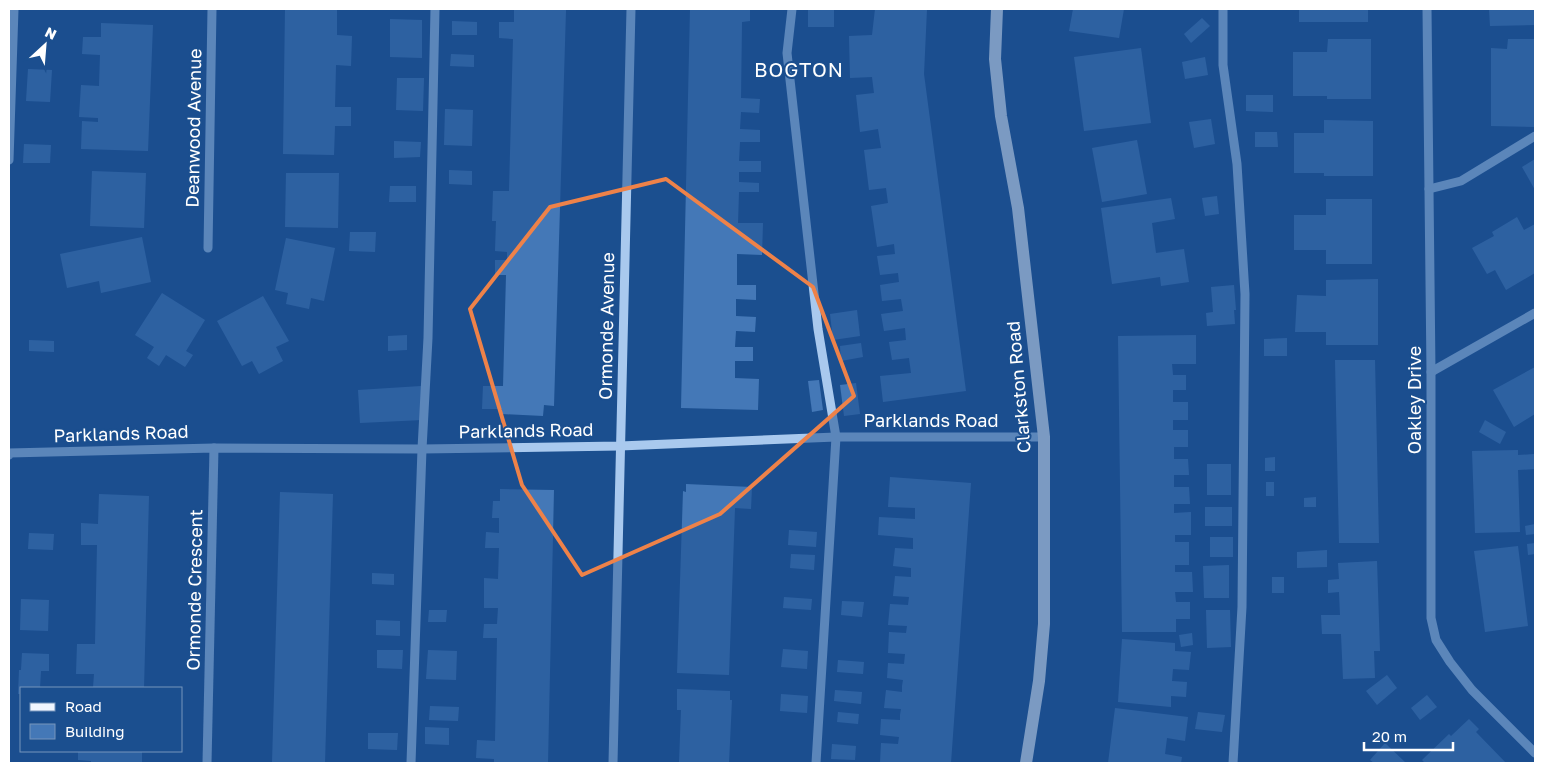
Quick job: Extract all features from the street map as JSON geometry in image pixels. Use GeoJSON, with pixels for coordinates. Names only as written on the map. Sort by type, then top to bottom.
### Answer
{"type":"FeatureCollection","features":[{"type":"Feature","properties":{"kind":"main road","name":"Clarkston Road"},"geometry":{"type":"LineString","coordinates":[[996,9],[995,59],[1001,116],[1018,208],[1044,437],[1044,624],[1039,681],[1026,763]]}},
{"type":"Feature","properties":{"kind":"street"},"geometry":{"type":"LineString","coordinates":[[9,160],[14,9]]}},
{"type":"Feature","properties":{"kind":"street","name":"Deanwood Avenue"},"geometry":{"type":"LineString","coordinates":[[208,248],[212,9]]}},
{"type":"Feature","properties":{"kind":"street"},"geometry":{"type":"LineString","coordinates":[[411,763],[422,449],[428,338],[435,9]]}},
{"type":"Feature","properties":{"kind":"street","name":"Ormonde Avenue"},"geometry":{"type":"LineString","coordinates":[[613,763],[631,9]]}},
{"type":"Feature","properties":{"kind":"street"},"geometry":{"type":"LineString","coordinates":[[792,9],[787,53],[818,329],[836,437],[816,763]]}},
{"type":"Feature","properties":{"kind":"street"},"geometry":{"type":"LineString","coordinates":[[1223,9],[1223,65],[1237,164],[1245,294],[1242,608],[1233,763]]}},
{"type":"Feature","properties":{"kind":"street","name":"Oakley Drive"},"geometry":{"type":"LineString","coordinates":[[1427,9],[1432,372],[1431,618],[1436,640],[1450,662],[1472,690],[1535,752]]}},
{"type":"Feature","properties":{"kind":"street"},"geometry":{"type":"LineString","coordinates":[[1429,189],[1461,181],[1535,136]]}},
{"type":"Feature","properties":{"kind":"street"},"geometry":{"type":"LineString","coordinates":[[1432,372],[1535,313]]}},
{"type":"Feature","properties":{"kind":"street","name":"Parklands Road"},"geometry":{"type":"LineString","coordinates":[[9,454],[214,448],[422,449],[620,446],[836,437],[1044,437]]}},
{"type":"Feature","properties":{"kind":"street","name":"Ormonde Crescent"},"geometry":{"type":"LineString","coordinates":[[207,763],[214,448]]}},
{"type":"Feature","properties":{"kind":"highlighted area"},"geometry":{"type":"Polygon","coordinates":[[[666,179],[813,287],[854,396],[720,514],[582,575],[522,485],[470,309],[550,207],[666,179]]]}},
{"type":"Feature","properties":{"kind":"building"},"geometry":{"type":"Polygon","coordinates":[[[285,9],[337,9],[337,35],[352,36],[351,66],[336,65],[335,107],[351,107],[351,126],[335,126],[334,155],[283,154],[285,9]]]}},
{"type":"Feature","properties":{"kind":"building"},"geometry":{"type":"Polygon","coordinates":[[[514,9],[566,10],[554,406],[544,405],[543,416],[502,414],[502,409],[482,409],[483,386],[503,386],[506,275],[495,275],[495,260],[507,260],[507,252],[495,251],[496,221],[492,221],[493,191],[509,191],[513,39],[499,38],[499,22],[514,22],[514,9]]]}},
{"type":"Feature","properties":{"kind":"building"},"geometry":{"type":"Polygon","coordinates":[[[690,9],[750,9],[750,21],[742,22],[741,98],[760,99],[759,113],[741,112],[740,129],[760,130],[760,142],[740,142],[739,161],[761,161],[761,172],[739,172],[739,182],[759,183],[759,192],[739,192],[738,223],[763,223],[762,255],[737,254],[737,285],[756,285],[756,300],[736,299],[736,316],[756,317],[755,332],[736,331],[735,347],[753,347],[753,361],[735,361],[735,378],[759,379],[758,410],[681,408],[690,9]]]}},
{"type":"Feature","properties":{"kind":"building"},"geometry":{"type":"Polygon","coordinates":[[[808,9],[834,10],[834,27],[808,27],[808,9]]]}},
{"type":"Feature","properties":{"kind":"building"},"geometry":{"type":"Polygon","coordinates":[[[875,9],[927,9],[924,74],[966,391],[883,402],[880,376],[911,373],[909,358],[892,360],[889,342],[906,340],[905,328],[884,331],[881,314],[903,311],[901,299],[882,301],[880,285],[899,282],[898,273],[880,275],[877,256],[895,254],[894,244],[877,247],[871,206],[888,203],[886,188],[869,190],[864,150],[881,148],[878,129],[860,132],[856,95],[874,93],[872,77],[850,78],[849,36],[872,35],[875,9]]]}},
{"type":"Feature","properties":{"kind":"building"},"geometry":{"type":"Polygon","coordinates":[[[1073,9],[1124,9],[1119,38],[1069,31],[1073,9]]]}},
{"type":"Feature","properties":{"kind":"building"},"geometry":{"type":"Polygon","coordinates":[[[1299,9],[1368,9],[1368,22],[1299,22],[1299,9]]]}},
{"type":"Feature","properties":{"kind":"building"},"geometry":{"type":"Polygon","coordinates":[[[1489,9],[1535,9],[1535,25],[1490,26],[1489,9]]]}},
{"type":"Feature","properties":{"kind":"building"},"geometry":{"type":"Polygon","coordinates":[[[1202,18],[1210,26],[1191,43],[1184,34],[1202,18]]]}},
{"type":"Feature","properties":{"kind":"building"},"geometry":{"type":"Polygon","coordinates":[[[390,19],[422,20],[422,58],[390,57],[390,19]]]}},
{"type":"Feature","properties":{"kind":"building"},"geometry":{"type":"Polygon","coordinates":[[[452,21],[477,22],[477,35],[452,35],[452,21]]]}},
{"type":"Feature","properties":{"kind":"building"},"geometry":{"type":"Polygon","coordinates":[[[101,23],[153,25],[148,151],[81,149],[82,121],[98,122],[98,118],[79,117],[81,85],[99,86],[100,55],[82,54],[83,37],[101,37],[101,23]]]}},
{"type":"Feature","properties":{"kind":"building"},"geometry":{"type":"Polygon","coordinates":[[[1328,39],[1371,39],[1371,99],[1327,99],[1327,96],[1293,96],[1293,52],[1327,52],[1328,39]]]}},
{"type":"Feature","properties":{"kind":"building"},"geometry":{"type":"Polygon","coordinates":[[[1508,39],[1535,39],[1535,127],[1491,126],[1491,48],[1507,49],[1508,39]]]}},
{"type":"Feature","properties":{"kind":"building"},"geometry":{"type":"Polygon","coordinates":[[[1141,48],[1151,123],[1084,131],[1074,57],[1141,48]]]}},
{"type":"Feature","properties":{"kind":"building"},"geometry":{"type":"Polygon","coordinates":[[[451,54],[474,55],[474,67],[450,66],[451,54]]]}},
{"type":"Feature","properties":{"kind":"building"},"geometry":{"type":"Polygon","coordinates":[[[1205,57],[1208,75],[1185,79],[1182,62],[1205,57]]]}},
{"type":"Feature","properties":{"kind":"building"},"geometry":{"type":"Polygon","coordinates":[[[28,69],[52,70],[50,102],[26,101],[28,69]]]}},
{"type":"Feature","properties":{"kind":"building"},"geometry":{"type":"Polygon","coordinates":[[[397,78],[424,78],[423,111],[396,110],[397,78]]]}},
{"type":"Feature","properties":{"kind":"building"},"geometry":{"type":"Polygon","coordinates":[[[1246,95],[1273,95],[1273,112],[1246,111],[1246,95]]]}},
{"type":"Feature","properties":{"kind":"building"},"geometry":{"type":"Polygon","coordinates":[[[445,109],[473,110],[472,146],[444,145],[445,109]]]}},
{"type":"Feature","properties":{"kind":"building"},"geometry":{"type":"Polygon","coordinates":[[[1211,119],[1215,144],[1194,148],[1189,122],[1211,119]]]}},
{"type":"Feature","properties":{"kind":"building"},"geometry":{"type":"Polygon","coordinates":[[[1324,120],[1373,121],[1373,176],[1324,176],[1324,173],[1294,173],[1294,133],[1324,133],[1324,120]]]}},
{"type":"Feature","properties":{"kind":"building"},"geometry":{"type":"Polygon","coordinates":[[[1255,132],[1277,132],[1278,147],[1255,147],[1255,132]]]}},
{"type":"Feature","properties":{"kind":"building"},"geometry":{"type":"Polygon","coordinates":[[[1137,140],[1147,194],[1102,202],[1092,148],[1137,140]]]}},
{"type":"Feature","properties":{"kind":"building"},"geometry":{"type":"Polygon","coordinates":[[[394,141],[421,142],[420,157],[394,158],[394,141]]]}},
{"type":"Feature","properties":{"kind":"building"},"geometry":{"type":"Polygon","coordinates":[[[24,144],[51,145],[50,163],[23,163],[24,144]]]}},
{"type":"Feature","properties":{"kind":"building"},"geometry":{"type":"Polygon","coordinates":[[[1535,159],[1535,190],[1522,167],[1535,159]]]}},
{"type":"Feature","properties":{"kind":"building"},"geometry":{"type":"Polygon","coordinates":[[[449,170],[472,171],[472,185],[449,184],[449,170]]]}},
{"type":"Feature","properties":{"kind":"building"},"geometry":{"type":"Polygon","coordinates":[[[92,171],[146,173],[144,228],[90,226],[92,171]]]}},
{"type":"Feature","properties":{"kind":"building"},"geometry":{"type":"Polygon","coordinates":[[[286,173],[339,173],[338,228],[285,227],[286,173]]]}},
{"type":"Feature","properties":{"kind":"building"},"geometry":{"type":"Polygon","coordinates":[[[390,186],[416,186],[416,202],[389,202],[390,186]]]}},
{"type":"Feature","properties":{"kind":"building"},"geometry":{"type":"Polygon","coordinates":[[[1217,196],[1219,214],[1205,216],[1202,198],[1217,196]]]}},
{"type":"Feature","properties":{"kind":"building"},"geometry":{"type":"Polygon","coordinates":[[[1171,198],[1175,219],[1152,223],[1156,253],[1184,249],[1189,282],[1161,286],[1160,277],[1112,284],[1101,208],[1171,198]]]}},
{"type":"Feature","properties":{"kind":"building"},"geometry":{"type":"Polygon","coordinates":[[[1326,199],[1372,199],[1372,264],[1326,264],[1326,250],[1294,250],[1294,215],[1326,215],[1326,199]]]}},
{"type":"Feature","properties":{"kind":"building"},"geometry":{"type":"Polygon","coordinates":[[[1517,217],[1524,230],[1535,224],[1535,273],[1506,290],[1495,270],[1487,274],[1472,248],[1494,236],[1492,232],[1517,217]]]}},
{"type":"Feature","properties":{"kind":"building"},"geometry":{"type":"Polygon","coordinates":[[[350,232],[376,232],[375,252],[349,251],[350,232]]]}},
{"type":"Feature","properties":{"kind":"building"},"geometry":{"type":"Polygon","coordinates":[[[142,237],[151,282],[101,293],[99,281],[67,288],[60,254],[142,237]]]}},
{"type":"Feature","properties":{"kind":"building"},"geometry":{"type":"Polygon","coordinates":[[[286,238],[335,248],[324,301],[311,298],[309,309],[286,304],[288,293],[275,290],[286,238]]]}},
{"type":"Feature","properties":{"kind":"building"},"geometry":{"type":"Polygon","coordinates":[[[1378,279],[1378,345],[1326,345],[1326,332],[1295,332],[1297,295],[1326,296],[1326,280],[1378,279]]]}},
{"type":"Feature","properties":{"kind":"building"},"geometry":{"type":"Polygon","coordinates":[[[1234,285],[1235,324],[1207,326],[1206,313],[1213,312],[1211,287],[1234,285]]]}},
{"type":"Feature","properties":{"kind":"building"},"geometry":{"type":"Polygon","coordinates":[[[162,293],[205,320],[186,351],[193,355],[185,367],[166,355],[159,366],[147,358],[154,347],[135,335],[162,293]]]}},
{"type":"Feature","properties":{"kind":"building"},"geometry":{"type":"Polygon","coordinates":[[[263,296],[289,341],[276,347],[283,361],[259,374],[252,361],[242,366],[217,321],[263,296]]]}},
{"type":"Feature","properties":{"kind":"building"},"geometry":{"type":"Polygon","coordinates":[[[857,310],[860,336],[833,340],[830,314],[857,310]]]}},
{"type":"Feature","properties":{"kind":"building"},"geometry":{"type":"Polygon","coordinates":[[[407,335],[407,350],[388,351],[388,336],[407,335]]]}},
{"type":"Feature","properties":{"kind":"building"},"geometry":{"type":"Polygon","coordinates":[[[1196,335],[1196,364],[1172,364],[1173,375],[1186,375],[1186,390],[1173,390],[1173,402],[1188,402],[1188,420],[1173,420],[1173,430],[1188,430],[1188,447],[1174,447],[1174,459],[1188,459],[1189,475],[1174,475],[1174,487],[1189,487],[1190,504],[1174,504],[1174,513],[1191,512],[1191,535],[1175,535],[1175,542],[1189,542],[1189,565],[1175,565],[1175,572],[1192,572],[1193,592],[1175,592],[1176,602],[1190,602],[1190,619],[1176,619],[1176,632],[1122,632],[1118,336],[1196,335]]]}},
{"type":"Feature","properties":{"kind":"building"},"geometry":{"type":"Polygon","coordinates":[[[1287,338],[1287,356],[1264,356],[1264,339],[1287,338]]]}},
{"type":"Feature","properties":{"kind":"building"},"geometry":{"type":"Polygon","coordinates":[[[29,340],[54,341],[54,352],[29,351],[29,340]]]}},
{"type":"Feature","properties":{"kind":"building"},"geometry":{"type":"Polygon","coordinates":[[[861,343],[863,357],[841,361],[840,346],[861,343]]]}},
{"type":"Feature","properties":{"kind":"building"},"geometry":{"type":"Polygon","coordinates":[[[1335,360],[1375,360],[1379,543],[1339,543],[1335,360]]]}},
{"type":"Feature","properties":{"kind":"building"},"geometry":{"type":"Polygon","coordinates":[[[1535,367],[1535,414],[1514,427],[1493,390],[1535,367]]]}},
{"type":"Feature","properties":{"kind":"building"},"geometry":{"type":"Polygon","coordinates":[[[819,380],[823,410],[812,412],[808,381],[819,380]]]}},
{"type":"Feature","properties":{"kind":"building"},"geometry":{"type":"Polygon","coordinates":[[[856,383],[860,414],[844,416],[840,385],[856,383]]]}},
{"type":"Feature","properties":{"kind":"building"},"geometry":{"type":"Polygon","coordinates":[[[421,386],[422,420],[360,423],[358,390],[421,386]]]}},
{"type":"Feature","properties":{"kind":"building"},"geometry":{"type":"Polygon","coordinates":[[[1485,420],[1506,432],[1500,444],[1479,432],[1485,420]]]}},
{"type":"Feature","properties":{"kind":"building"},"geometry":{"type":"Polygon","coordinates":[[[1518,450],[1518,455],[1534,454],[1535,469],[1518,470],[1520,532],[1475,533],[1472,451],[1518,450]]]}},
{"type":"Feature","properties":{"kind":"building"},"geometry":{"type":"Polygon","coordinates":[[[1275,457],[1275,471],[1265,471],[1265,458],[1275,457]]]}},
{"type":"Feature","properties":{"kind":"building"},"geometry":{"type":"Polygon","coordinates":[[[1207,464],[1231,464],[1231,495],[1207,495],[1207,464]]]}},
{"type":"Feature","properties":{"kind":"building"},"geometry":{"type":"Polygon","coordinates":[[[890,477],[971,483],[951,763],[880,763],[881,743],[898,744],[899,737],[880,735],[881,719],[900,720],[901,709],[884,708],[886,690],[902,692],[903,680],[887,678],[888,663],[904,664],[905,654],[888,653],[889,632],[906,633],[907,626],[888,625],[890,604],[908,605],[909,597],[893,596],[895,576],[911,577],[911,568],[893,566],[895,548],[913,549],[913,538],[878,535],[879,517],[915,519],[915,508],[888,507],[890,477]]]}},
{"type":"Feature","properties":{"kind":"building"},"geometry":{"type":"Polygon","coordinates":[[[1266,482],[1274,482],[1274,496],[1266,496],[1266,482]]]}},
{"type":"Feature","properties":{"kind":"building"},"geometry":{"type":"Polygon","coordinates":[[[686,484],[752,487],[751,509],[735,508],[729,675],[677,673],[683,491],[686,492],[686,484]]]}},
{"type":"Feature","properties":{"kind":"building"},"geometry":{"type":"Polygon","coordinates":[[[500,489],[554,490],[548,763],[494,763],[494,759],[476,758],[477,740],[495,741],[497,638],[483,638],[484,624],[497,624],[498,608],[484,608],[484,578],[498,579],[499,548],[485,548],[486,532],[499,533],[499,518],[492,518],[493,501],[500,501],[500,489]]]}},
{"type":"Feature","properties":{"kind":"building"},"geometry":{"type":"Polygon","coordinates":[[[280,492],[333,494],[325,763],[272,763],[280,492]]]}},
{"type":"Feature","properties":{"kind":"building"},"geometry":{"type":"Polygon","coordinates":[[[99,494],[149,496],[144,687],[93,687],[94,674],[76,674],[77,644],[95,644],[97,545],[81,545],[81,523],[98,524],[99,494]]]}},
{"type":"Feature","properties":{"kind":"building"},"geometry":{"type":"Polygon","coordinates":[[[1316,497],[1316,507],[1304,507],[1304,498],[1316,497]]]}},
{"type":"Feature","properties":{"kind":"building"},"geometry":{"type":"Polygon","coordinates":[[[1205,507],[1232,507],[1232,526],[1205,526],[1205,507]]]}},
{"type":"Feature","properties":{"kind":"building"},"geometry":{"type":"Polygon","coordinates":[[[1535,524],[1535,534],[1526,535],[1525,526],[1535,524]]]}},
{"type":"Feature","properties":{"kind":"building"},"geometry":{"type":"Polygon","coordinates":[[[789,530],[817,532],[816,547],[788,545],[789,530]]]}},
{"type":"Feature","properties":{"kind":"building"},"geometry":{"type":"Polygon","coordinates":[[[29,533],[54,534],[53,550],[28,549],[29,533]]]}},
{"type":"Feature","properties":{"kind":"building"},"geometry":{"type":"Polygon","coordinates":[[[1210,537],[1233,537],[1233,557],[1210,557],[1210,537]]]}},
{"type":"Feature","properties":{"kind":"building"},"geometry":{"type":"Polygon","coordinates":[[[1535,543],[1535,554],[1528,555],[1527,544],[1535,543]]]}},
{"type":"Feature","properties":{"kind":"building"},"geometry":{"type":"Polygon","coordinates":[[[1518,546],[1528,626],[1485,632],[1474,551],[1518,546]]]}},
{"type":"Feature","properties":{"kind":"building"},"geometry":{"type":"Polygon","coordinates":[[[1327,550],[1327,567],[1297,568],[1297,552],[1327,550]]]}},
{"type":"Feature","properties":{"kind":"building"},"geometry":{"type":"Polygon","coordinates":[[[791,554],[815,555],[814,570],[790,568],[791,554]]]}},
{"type":"Feature","properties":{"kind":"building"},"geometry":{"type":"Polygon","coordinates":[[[1377,561],[1380,651],[1374,651],[1375,678],[1343,679],[1341,634],[1322,634],[1321,615],[1340,615],[1339,592],[1328,593],[1328,580],[1339,579],[1338,563],[1377,561]]]}},
{"type":"Feature","properties":{"kind":"building"},"geometry":{"type":"Polygon","coordinates":[[[1229,565],[1229,598],[1204,598],[1203,566],[1229,565]]]}},
{"type":"Feature","properties":{"kind":"building"},"geometry":{"type":"Polygon","coordinates":[[[372,573],[394,574],[394,585],[372,584],[372,573]]]}},
{"type":"Feature","properties":{"kind":"building"},"geometry":{"type":"Polygon","coordinates":[[[1272,577],[1284,577],[1284,593],[1272,593],[1272,577]]]}},
{"type":"Feature","properties":{"kind":"building"},"geometry":{"type":"Polygon","coordinates":[[[784,597],[812,599],[811,610],[783,608],[784,597]]]}},
{"type":"Feature","properties":{"kind":"building"},"geometry":{"type":"Polygon","coordinates":[[[21,599],[49,600],[48,631],[20,630],[21,599]]]}},
{"type":"Feature","properties":{"kind":"building"},"geometry":{"type":"Polygon","coordinates":[[[842,601],[864,602],[862,617],[841,615],[842,601]]]}},
{"type":"Feature","properties":{"kind":"building"},"geometry":{"type":"Polygon","coordinates":[[[429,610],[447,610],[446,622],[428,622],[429,610]]]}},
{"type":"Feature","properties":{"kind":"building"},"geometry":{"type":"Polygon","coordinates":[[[1206,610],[1230,610],[1231,647],[1207,648],[1206,610]]]}},
{"type":"Feature","properties":{"kind":"building"},"geometry":{"type":"Polygon","coordinates":[[[376,620],[400,621],[400,636],[376,635],[376,620]]]}},
{"type":"Feature","properties":{"kind":"building"},"geometry":{"type":"Polygon","coordinates":[[[1192,633],[1193,645],[1181,647],[1179,635],[1192,633]]]}},
{"type":"Feature","properties":{"kind":"building"},"geometry":{"type":"Polygon","coordinates":[[[1122,639],[1175,643],[1175,651],[1191,652],[1189,670],[1173,669],[1172,681],[1187,682],[1186,697],[1171,696],[1171,707],[1118,702],[1122,639]]]}},
{"type":"Feature","properties":{"kind":"building"},"geometry":{"type":"Polygon","coordinates":[[[783,649],[808,651],[807,669],[781,667],[783,649]]]}},
{"type":"Feature","properties":{"kind":"building"},"geometry":{"type":"Polygon","coordinates":[[[377,650],[403,650],[402,669],[377,668],[377,650]]]}},
{"type":"Feature","properties":{"kind":"building"},"geometry":{"type":"Polygon","coordinates":[[[428,650],[457,651],[456,680],[426,679],[428,650]]]}},
{"type":"Feature","properties":{"kind":"building"},"geometry":{"type":"Polygon","coordinates":[[[22,653],[49,654],[49,671],[41,671],[40,687],[20,687],[20,694],[18,694],[19,670],[21,670],[22,653]]]}},
{"type":"Feature","properties":{"kind":"building"},"geometry":{"type":"Polygon","coordinates":[[[838,660],[864,662],[863,674],[837,672],[838,660]]]}},
{"type":"Feature","properties":{"kind":"building"},"geometry":{"type":"Polygon","coordinates":[[[1387,675],[1397,688],[1377,705],[1366,691],[1387,675]]]}},
{"type":"Feature","properties":{"kind":"building"},"geometry":{"type":"Polygon","coordinates":[[[677,689],[730,691],[730,700],[732,700],[729,763],[679,763],[681,710],[677,710],[677,689]]]}},
{"type":"Feature","properties":{"kind":"building"},"geometry":{"type":"Polygon","coordinates":[[[835,690],[862,692],[861,704],[834,701],[835,690]]]}},
{"type":"Feature","properties":{"kind":"building"},"geometry":{"type":"Polygon","coordinates":[[[781,694],[808,696],[807,713],[780,711],[781,694]]]}},
{"type":"Feature","properties":{"kind":"building"},"geometry":{"type":"Polygon","coordinates":[[[1427,695],[1437,707],[1420,720],[1411,708],[1427,695]]]}},
{"type":"Feature","properties":{"kind":"building"},"geometry":{"type":"Polygon","coordinates":[[[430,706],[459,707],[458,721],[429,720],[430,706]]]}},
{"type":"Feature","properties":{"kind":"building"},"geometry":{"type":"Polygon","coordinates":[[[1115,708],[1188,717],[1185,741],[1167,738],[1165,754],[1182,757],[1181,763],[1108,763],[1115,708]]]}},
{"type":"Feature","properties":{"kind":"building"},"geometry":{"type":"Polygon","coordinates":[[[838,712],[859,714],[858,724],[837,722],[838,712]]]}},
{"type":"Feature","properties":{"kind":"building"},"geometry":{"type":"Polygon","coordinates":[[[1198,712],[1225,715],[1222,732],[1195,729],[1198,712]]]}},
{"type":"Feature","properties":{"kind":"building"},"geometry":{"type":"Polygon","coordinates":[[[1469,719],[1479,729],[1476,732],[1506,763],[1425,763],[1422,760],[1449,734],[1451,736],[1469,719]]]}},
{"type":"Feature","properties":{"kind":"building"},"geometry":{"type":"Polygon","coordinates":[[[425,727],[449,728],[449,745],[425,744],[425,727]]]}},
{"type":"Feature","properties":{"kind":"building"},"geometry":{"type":"Polygon","coordinates":[[[368,733],[398,733],[397,750],[368,749],[368,733]]]}},
{"type":"Feature","properties":{"kind":"building"},"geometry":{"type":"Polygon","coordinates":[[[1385,743],[1406,763],[1374,763],[1370,760],[1385,743]]]}},
{"type":"Feature","properties":{"kind":"building"},"geometry":{"type":"Polygon","coordinates":[[[832,744],[856,746],[855,760],[831,759],[832,744]]]}},
{"type":"Feature","properties":{"kind":"building"},"geometry":{"type":"Polygon","coordinates":[[[78,752],[142,752],[142,763],[91,763],[91,761],[78,760],[78,752]]]}},
{"type":"Feature","properties":{"kind":"district","name":"BOGTON"},"geometry":{"type":"Point","coordinates":[799,70]}}]}
